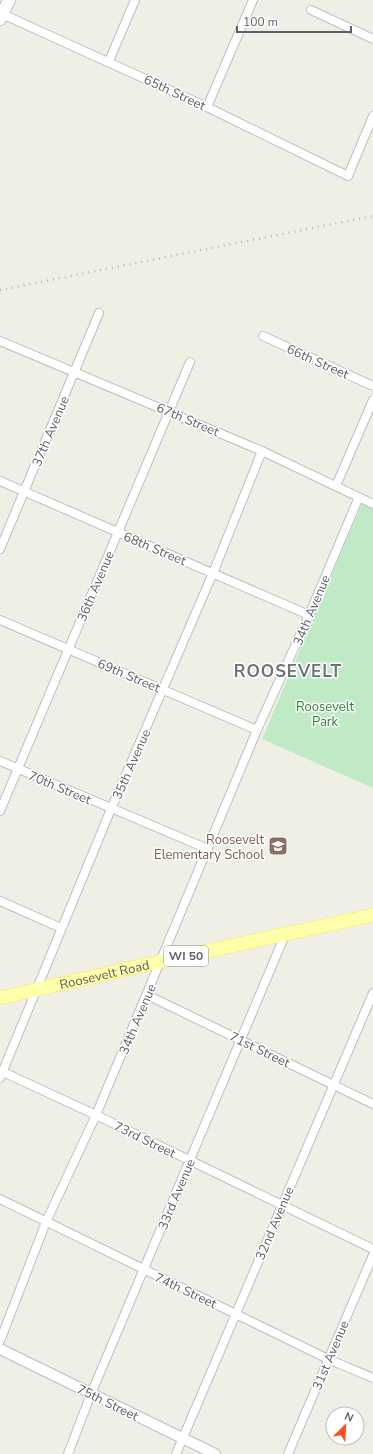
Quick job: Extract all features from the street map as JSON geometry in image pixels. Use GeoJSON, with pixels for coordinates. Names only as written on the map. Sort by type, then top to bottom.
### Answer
{"type":"FeatureCollection","features":[{"type":"Feature","properties":{"kind":"main road"},"geometry":{"type":"LineString","coordinates":[[1,15],[8,0]]}},
{"type":"Feature","properties":{"kind":"main road","name":"Roosevelt Road"},"geometry":{"type":"LineString","coordinates":[[0,998],[373,915]]}},
{"type":"Feature","properties":{"kind":"street"},"geometry":{"type":"LineString","coordinates":[[109,61],[135,0]]}},
{"type":"Feature","properties":{"kind":"street"},"geometry":{"type":"LineString","coordinates":[[207,107],[253,0]]}},
{"type":"Feature","properties":{"kind":"street"},"geometry":{"type":"LineString","coordinates":[[310,10],[373,39]]}},
{"type":"Feature","properties":{"kind":"street","name":"65th Street"},"geometry":{"type":"LineString","coordinates":[[1,15],[109,61],[348,176],[373,116]]}},
{"type":"Feature","properties":{"kind":"street","name":"37th Avenue"},"geometry":{"type":"LineString","coordinates":[[0,549],[99,313]]}},
{"type":"Feature","properties":{"kind":"street","name":"66th Street"},"geometry":{"type":"LineString","coordinates":[[264,336],[373,386]]}},
{"type":"Feature","properties":{"kind":"street","name":"67th Street"},"geometry":{"type":"LineString","coordinates":[[0,341],[262,451],[373,504]]}},
{"type":"Feature","properties":{"kind":"street","name":"36th Avenue"},"geometry":{"type":"LineString","coordinates":[[0,811],[190,362]]}},
{"type":"Feature","properties":{"kind":"street"},"geometry":{"type":"LineString","coordinates":[[336,486],[373,400]]}},
{"type":"Feature","properties":{"kind":"street","name":"35th Avenue"},"geometry":{"type":"LineString","coordinates":[[1,1075],[38,989],[61,928],[111,809],[164,690],[262,451]]}},
{"type":"Feature","properties":{"kind":"street","name":"68th Street"},"geometry":{"type":"LineString","coordinates":[[0,481],[309,615]]}},
{"type":"Feature","properties":{"kind":"street","name":"34th Avenue"},"geometry":{"type":"LineString","coordinates":[[0,1342],[46,1222],[96,1115],[162,961],[257,730],[309,615],[359,497]]}},
{"type":"Feature","properties":{"kind":"street","name":"69th Street"},"geometry":{"type":"LineString","coordinates":[[0,620],[257,730]]}},
{"type":"Feature","properties":{"kind":"street","name":"70th Street"},"geometry":{"type":"LineString","coordinates":[[0,761],[208,849]]}},
{"type":"Feature","properties":{"kind":"street"},"geometry":{"type":"LineString","coordinates":[[0,901],[61,928]]}},
{"type":"Feature","properties":{"kind":"street","name":"33rd Avenue"},"geometry":{"type":"LineString","coordinates":[[68,1454],[91,1394],[285,935]]}},
{"type":"Feature","properties":{"kind":"street","name":"32nd Avenue"},"geometry":{"type":"LineString","coordinates":[[176,1454],[373,993]]}},
{"type":"Feature","properties":{"kind":"street","name":"71st Street"},"geometry":{"type":"LineString","coordinates":[[147,995],[373,1104]]}},
{"type":"Feature","properties":{"kind":"street","name":"73rd Street"},"geometry":{"type":"LineString","coordinates":[[1,1075],[96,1115],[373,1249]]}},
{"type":"Feature","properties":{"kind":"street","name":"74th Street"},"geometry":{"type":"LineString","coordinates":[[0,1199],[328,1359],[373,1378]]}},
{"type":"Feature","properties":{"kind":"street","name":"31st Avenue"},"geometry":{"type":"LineString","coordinates":[[288,1454],[373,1255]]}},
{"type":"Feature","properties":{"kind":"street","name":"75th Street"},"geometry":{"type":"LineString","coordinates":[[0,1349],[216,1454]]}},
{"type":"Feature","properties":{"kind":"green space","name":"Roosevelt Park"},"geometry":{"type":"Polygon","coordinates":[[[362,504],[373,509],[373,788],[262,739],[362,504]]]}},
{"type":"Feature","properties":{"kind":"railway"},"geometry":{"type":"LineString","coordinates":[[0,290],[373,216]]}},
{"type":"Feature","properties":{"kind":"place","name":"Roosevelt Elementary School"},"geometry":{"type":"Point","coordinates":[278,846]}},
{"type":"Feature","properties":{"kind":"district","name":"ROOSEVELT"},"geometry":{"type":"Point","coordinates":[288,671]}}]}
